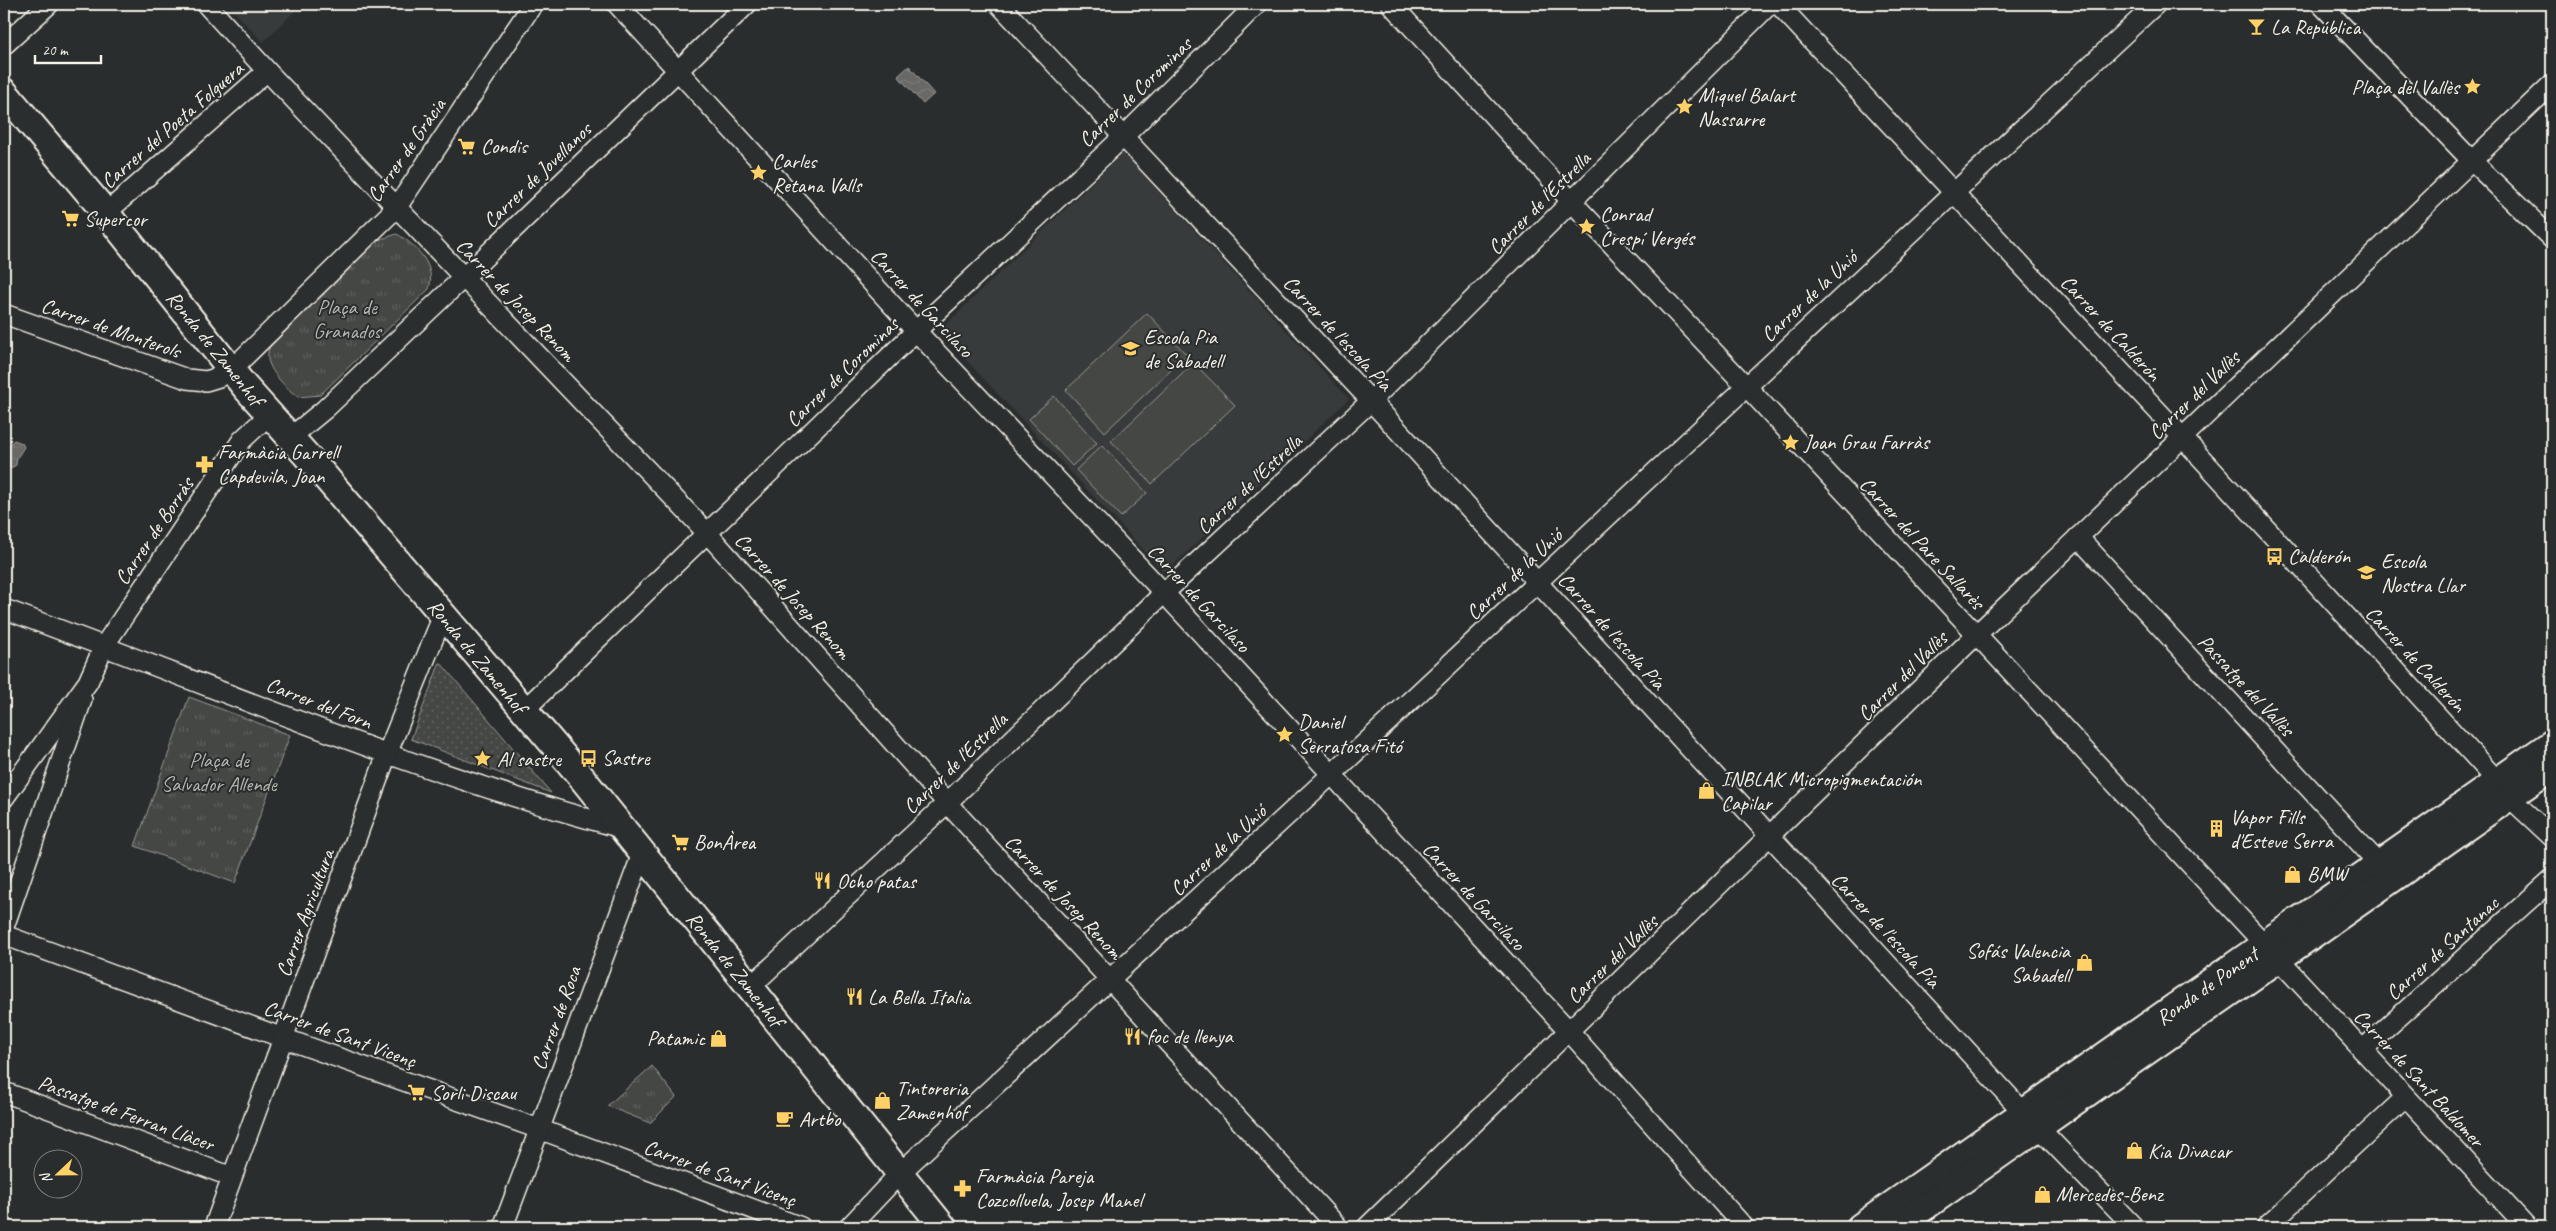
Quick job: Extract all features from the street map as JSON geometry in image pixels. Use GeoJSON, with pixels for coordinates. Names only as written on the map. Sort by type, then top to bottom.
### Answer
{"type":"FeatureCollection","features":[{"type":"Feature","properties":{"kind":"main road","name":"Ronda de Zamenhof"},"geometry":{"type":"LineString","coordinates":[[4,92],[106,213],[231,370],[291,437],[443,615],[622,828],[943,1227]]}},
{"type":"Feature","properties":{"kind":"main road","name":"Ronda de Ponent"},"geometry":{"type":"LineString","coordinates":[[1860,1227],[2032,1120],[2503,789],[2552,743]]}},
{"type":"Feature","properties":{"kind":"main road","name":"Ronda de Ponent"},"geometry":{"type":"LineString","coordinates":[[2272,952],[2380,865],[2503,789],[2552,767]]}},
{"type":"Feature","properties":{"kind":"main road","name":"Ronda de Ponent"},"geometry":{"type":"LineString","coordinates":[[1896,1227],[2032,1120]]}},
{"type":"Feature","properties":{"kind":"street"},"geometry":{"type":"LineString","coordinates":[[4,45],[49,4]]}},
{"type":"Feature","properties":{"kind":"street","name":"Carrer de Josep Renom"},"geometry":{"type":"LineString","coordinates":[[206,4],[463,278],[709,535],[947,803],[1338,1227]]}},
{"type":"Feature","properties":{"kind":"street","name":"Carrer de Gràcia"},"geometry":{"type":"LineString","coordinates":[[231,370],[397,207],[533,4]]}},
{"type":"Feature","properties":{"kind":"street","name":"Carrer de Garcilaso"},"geometry":{"type":"LineString","coordinates":[[617,4],[916,331],[1164,593],[1331,776],[1569,1031],[1744,1227]]}},
{"type":"Feature","properties":{"kind":"street","name":"Carrer de Jovellanos"},"geometry":{"type":"LineString","coordinates":[[291,437],[325,409],[463,278],[747,4]]}},
{"type":"Feature","properties":{"kind":"street","name":"Carrer de l'escola Pía"},"geometry":{"type":"LineString","coordinates":[[999,4],[1371,401],[1770,838],[2134,1227]]}},
{"type":"Feature","properties":{"kind":"street","name":"Carrer de Corominas"},"geometry":{"type":"LineString","coordinates":[[524,711],[709,535],[916,331],[1123,137],[1257,4]]}},
{"type":"Feature","properties":{"kind":"street","name":"Carrer del Pare Sallarès"},"geometry":{"type":"LineString","coordinates":[[1391,4],[1572,202],[1746,386],[2272,952]]}},
{"type":"Feature","properties":{"kind":"street","name":"Carrer de l'Estrella"},"geometry":{"type":"LineString","coordinates":[[749,988],[947,803],[1164,593],[1371,401],[1770,4]]}},
{"type":"Feature","properties":{"kind":"street","name":"Carrer de Calderón"},"geometry":{"type":"LineString","coordinates":[[1778,4],[2182,437],[2503,789],[2552,837]]}},
{"type":"Feature","properties":{"kind":"street","name":"Carrer de la Unió"},"geometry":{"type":"LineString","coordinates":[[849,1227],[900,1173],[1331,776],[2156,4]]}},
{"type":"Feature","properties":{"kind":"street"},"geometry":{"type":"LineString","coordinates":[[2321,4],[2472,161],[2551,236]]}},
{"type":"Feature","properties":{"kind":"street","name":"Carrer del Poeta Folguera"},"geometry":{"type":"LineString","coordinates":[[106,213],[267,71]]}},
{"type":"Feature","properties":{"kind":"street"},"geometry":{"type":"LineString","coordinates":[[2472,161],[2552,84]]}},
{"type":"Feature","properties":{"kind":"street","name":"Carrer del Vallès"},"geometry":{"type":"LineString","coordinates":[[1367,1227],[1770,838],[1976,635],[2472,161]]}},
{"type":"Feature","properties":{"kind":"street","name":"Carrer de Monterols"},"geometry":{"type":"LineString","coordinates":[[4,314],[187,379],[206,380],[219,377],[231,370]]}},
{"type":"Feature","properties":{"kind":"street","name":"Carrer de Borràs"},"geometry":{"type":"LineString","coordinates":[[4,927],[88,682],[104,646],[242,440],[270,414]]}},
{"type":"Feature","properties":{"kind":"street","name":"Passatge del Vallès"},"geometry":{"type":"LineString","coordinates":[[2078,537],[2380,865]]}},
{"type":"Feature","properties":{"kind":"street","name":"Carrer del Forn"},"geometry":{"type":"LineString","coordinates":[[4,609],[387,754],[564,813],[622,828]]}},
{"type":"Feature","properties":{"kind":"street","name":"Carrer Agricultura"},"geometry":{"type":"LineString","coordinates":[[214,1227],[387,754],[443,615]]}},
{"type":"Feature","properties":{"kind":"street","name":"Carrer de Borràs"},"geometry":{"type":"LineString","coordinates":[[4,798],[88,682]]}},
{"type":"Feature","properties":{"kind":"street","name":"Carrer de Roca"},"geometry":{"type":"LineString","coordinates":[[503,1227],[642,854]]}},
{"type":"Feature","properties":{"kind":"street","name":"Carrer de Santanac"},"geometry":{"type":"LineString","coordinates":[[2362,1050],[2552,879]]}},
{"type":"Feature","properties":{"kind":"street","name":"Carrer de Sant Vicenç"},"geometry":{"type":"LineString","coordinates":[[4,935],[539,1129],[801,1227]]}},
{"type":"Feature","properties":{"kind":"street","name":"Carrer de Sant Baldomer"},"geometry":{"type":"LineString","coordinates":[[2272,952],[2527,1227]]}},
{"type":"Feature","properties":{"kind":"street","name":"Passatge de Ferran Llàcer"},"geometry":{"type":"LineString","coordinates":[[4,1092],[232,1177]]}},
{"type":"Feature","properties":{"kind":"street"},"geometry":{"type":"LineString","coordinates":[[2266,1227],[2406,1097]]}},
{"type":"Feature","properties":{"kind":"shaded area"},"geometry":{"type":"Polygon","coordinates":[[[227,4],[302,4],[263,42],[227,4]]]}},
{"type":"Feature","properties":{"kind":"shaded area","name":"Escola Pia de Sabadell"},"geometry":{"type":"Polygon","coordinates":[[[1123,153],[1349,399],[1165,573],[939,331],[1123,153]]]}},
{"type":"Feature","properties":{"kind":"green space","name":"Plaça de Granados"},"geometry":{"type":"Polygon","coordinates":[[[397,234],[418,250],[423,257],[430,272],[429,289],[320,395],[298,397],[283,384],[270,365],[268,352],[272,341],[378,240],[397,234]]]}},
{"type":"Feature","properties":{"kind":"green space"},"geometry":{"type":"Polygon","coordinates":[[[1147,313],[1187,355],[1105,432],[1066,390],[1147,313]]]}},
{"type":"Feature","properties":{"kind":"green space"},"geometry":{"type":"Polygon","coordinates":[[[1194,363],[1235,405],[1152,484],[1111,441],[1194,363]]]}},
{"type":"Feature","properties":{"kind":"green space"},"geometry":{"type":"Polygon","coordinates":[[[1054,396],[1097,443],[1072,466],[1029,419],[1054,396]]]}},
{"type":"Feature","properties":{"kind":"green space"},"geometry":{"type":"Polygon","coordinates":[[[1102,445],[1147,493],[1121,517],[1076,470],[1102,445]]]}},
{"type":"Feature","properties":{"kind":"green space"},"geometry":{"type":"Polygon","coordinates":[[[440,662],[551,793],[411,739],[440,662]]]}},
{"type":"Feature","properties":{"kind":"green space","name":"Plaça de Salvador Allende"},"geometry":{"type":"Polygon","coordinates":[[[189,697],[290,735],[235,883],[135,846],[189,697]]]}},
{"type":"Feature","properties":{"kind":"green space"},"geometry":{"type":"Polygon","coordinates":[[[652,1066],[676,1097],[650,1123],[607,1106],[652,1066]]]}},
{"type":"Feature","properties":{"kind":"water"},"geometry":{"type":"Polygon","coordinates":[[[909,66],[934,94],[923,104],[898,76],[909,66]]]}},
{"type":"Feature","properties":{"kind":"water"},"geometry":{"type":"Polygon","coordinates":[[[14,440],[22,443],[24,447],[17,458],[16,465],[11,468],[4,466],[4,463],[8,448],[14,440]]]}},
{"type":"Feature","properties":{"kind":"place","name":"La República"},"geometry":{"type":"Point","coordinates":[2257,27]}},
{"type":"Feature","properties":{"kind":"place","name":"Plaça del Vallès"},"geometry":{"type":"Point","coordinates":[2473,87]}},
{"type":"Feature","properties":{"kind":"place","name":"Miquel Balart Nassarre"},"geometry":{"type":"Point","coordinates":[1684,107]}},
{"type":"Feature","properties":{"kind":"place","name":"Condis"},"geometry":{"type":"Point","coordinates":[467,146]}},
{"type":"Feature","properties":{"kind":"place","name":"Carles Retana Valls"},"geometry":{"type":"Point","coordinates":[758,173]}},
{"type":"Feature","properties":{"kind":"place","name":"Supercor"},"geometry":{"type":"Point","coordinates":[70,219]}},
{"type":"Feature","properties":{"kind":"place","name":"Conrad Crespí Vergés"},"geometry":{"type":"Point","coordinates":[1586,226]}},
{"type":"Feature","properties":{"kind":"place","name":"Escola Pia de Sabadell"},"geometry":{"type":"Point","coordinates":[1130,349]}},
{"type":"Feature","properties":{"kind":"place","name":"Joan Grau Farràs"},"geometry":{"type":"Point","coordinates":[1790,442]}},
{"type":"Feature","properties":{"kind":"place","name":"Farmàcia Garrell Capdevila, Joan"},"geometry":{"type":"Point","coordinates":[204,464]}},
{"type":"Feature","properties":{"kind":"place","name":"Calderón"},"geometry":{"type":"Point","coordinates":[2274,556]}},
{"type":"Feature","properties":{"kind":"place","name":"Escola Nostra Llar"},"geometry":{"type":"Point","coordinates":[2367,573]}},
{"type":"Feature","properties":{"kind":"place","name":"Daniel Serratosa Fitó"},"geometry":{"type":"Point","coordinates":[1284,734]}},
{"type":"Feature","properties":{"kind":"place","name":"Sastre"},"geometry":{"type":"Point","coordinates":[588,758]}},
{"type":"Feature","properties":{"kind":"place","name":"Al sastre"},"geometry":{"type":"Point","coordinates":[483,759]}},
{"type":"Feature","properties":{"kind":"place","name":"INBLAK Micropigmentación Capilar"},"geometry":{"type":"Point","coordinates":[1707,791]}},
{"type":"Feature","properties":{"kind":"place","name":"Vapor Fills d'Esteve Serra"},"geometry":{"type":"Point","coordinates":[2216,829]}},
{"type":"Feature","properties":{"kind":"place","name":"BonÀrea"},"geometry":{"type":"Point","coordinates":[680,842]}},
{"type":"Feature","properties":{"kind":"place","name":"BMW"},"geometry":{"type":"Point","coordinates":[2293,874]}},
{"type":"Feature","properties":{"kind":"place","name":"Ocho patas"},"geometry":{"type":"Point","coordinates":[823,881]}},
{"type":"Feature","properties":{"kind":"place","name":"Sofás Valencia Sabadell"},"geometry":{"type":"Point","coordinates":[2084,963]}},
{"type":"Feature","properties":{"kind":"place","name":"La Bella Italia"},"geometry":{"type":"Point","coordinates":[854,997]}},
{"type":"Feature","properties":{"kind":"place","name":"foc de llenya"},"geometry":{"type":"Point","coordinates":[1133,1036]}},
{"type":"Feature","properties":{"kind":"place","name":"Patamic"},"geometry":{"type":"Point","coordinates":[719,1038]}},
{"type":"Feature","properties":{"kind":"place","name":"Sorli Discau"},"geometry":{"type":"Point","coordinates":[417,1093]}},
{"type":"Feature","properties":{"kind":"place","name":"Tintoreria Zamenhof"},"geometry":{"type":"Point","coordinates":[882,1100]}},
{"type":"Feature","properties":{"kind":"place","name":"Artbo"},"geometry":{"type":"Point","coordinates":[785,1119]}},
{"type":"Feature","properties":{"kind":"place","name":"Kia Divacar"},"geometry":{"type":"Point","coordinates":[2134,1151]}},
{"type":"Feature","properties":{"kind":"place","name":"Farmàcia Pareja Cozcolluela, Josep Manel"},"geometry":{"type":"Point","coordinates":[962,1188]}},
{"type":"Feature","properties":{"kind":"place","name":"Mercedes-Benz"},"geometry":{"type":"Point","coordinates":[2042,1194]}}]}
